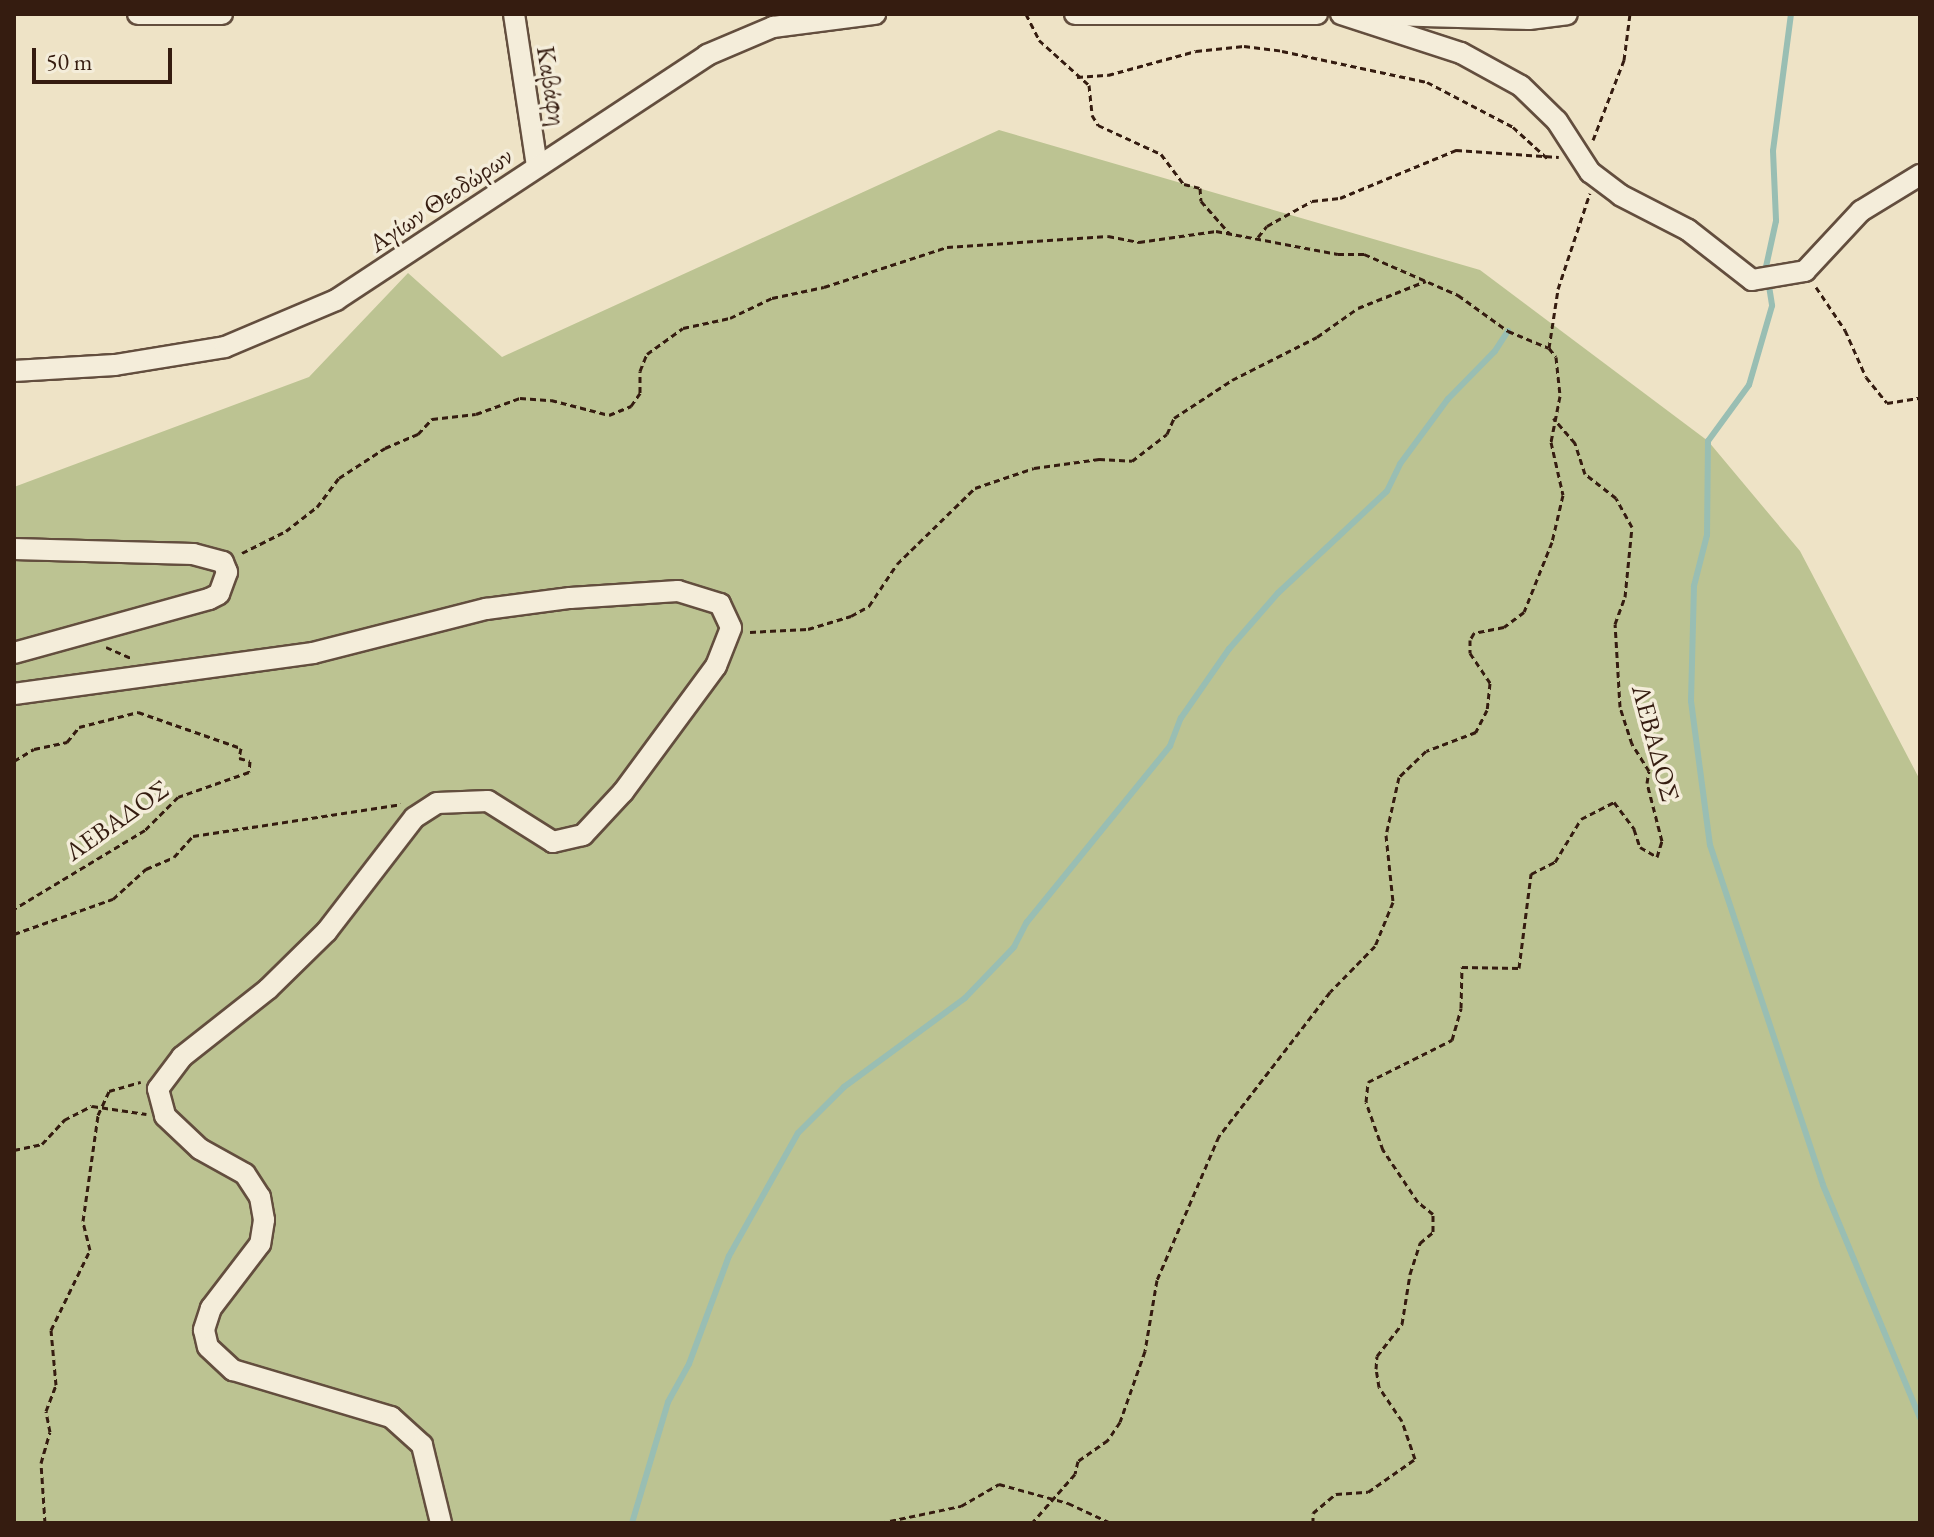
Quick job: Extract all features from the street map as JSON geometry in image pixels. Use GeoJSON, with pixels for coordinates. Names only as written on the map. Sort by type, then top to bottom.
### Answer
{"type":"FeatureCollection","features":[{"type":"Feature","properties":{"kind":"street"},"geometry":{"type":"LineString","coordinates":[[138,14],[222,14]]}},
{"type":"Feature","properties":{"kind":"street","name":"Καβάφη"},"geometry":{"type":"LineString","coordinates":[[514,14],[537,166]]}},
{"type":"Feature","properties":{"kind":"street","name":"Αγίων Θεοδώρων"},"geometry":{"type":"LineString","coordinates":[[14,371],[115,365],[225,347],[336,300],[707,55],[773,27],[875,14]]}},
{"type":"Feature","properties":{"kind":"street"},"geometry":{"type":"LineString","coordinates":[[1075,14],[1317,14]]}},
{"type":"Feature","properties":{"kind":"street"},"geometry":{"type":"LineString","coordinates":[[1341,14],[1461,53],[1521,86],[1557,121],[1597,177],[1620,195],[1688,230],[1752,280],[1805,271],[1861,211],[1920,175]]}},
{"type":"Feature","properties":{"kind":"street"},"geometry":{"type":"LineString","coordinates":[[1353,14],[1529,19],[1567,14]]}},
{"type":"Feature","properties":{"kind":"street"},"geometry":{"type":"LineString","coordinates":[[14,549],[193,554],[223,562],[227,572],[219,594],[209,599],[92,634],[14,653]]}},
{"type":"Feature","properties":{"kind":"street"},"geometry":{"type":"LineString","coordinates":[[14,694],[313,653],[486,609],[583,597],[678,591],[720,604],[731,628],[716,666],[623,792],[583,835],[553,842],[488,801],[459,798],[429,808],[414,818],[327,931],[268,989],[169,1072],[158,1089],[169,1120],[200,1149],[245,1174],[260,1197],[264,1220],[260,1244],[211,1308],[204,1330],[208,1347],[233,1370],[391,1417],[422,1445],[441,1523]]}},
{"type":"Feature","properties":{"kind":"path"},"geometry":{"type":"LineString","coordinates":[[1026,14],[1039,40],[1089,85],[1092,115],[1098,125],[1161,154],[1184,184],[1200,188],[1201,201],[1225,223],[1230,234]]}},
{"type":"Feature","properties":{"kind":"path"},"geometry":{"type":"LineString","coordinates":[[1257,239],[1267,226],[1312,201],[1340,198],[1456,150],[1548,159],[1578,153],[1592,141],[1607,109],[1624,60],[1630,14]]}},
{"type":"Feature","properties":{"kind":"path"},"geometry":{"type":"LineString","coordinates":[[1077,77],[1108,75],[1196,51],[1244,46],[1282,51],[1427,82],[1513,127],[1548,159]]}},
{"type":"Feature","properties":{"kind":"path"},"geometry":{"type":"LineString","coordinates":[[1549,348],[1558,289],[1597,177]]}},
{"type":"Feature","properties":{"kind":"path"},"geometry":{"type":"LineString","coordinates":[[227,572],[245,550],[270,541],[317,507],[339,478],[385,448],[418,434],[432,419],[476,414],[520,398],[551,400],[609,415],[626,409],[640,393],[640,371],[647,354],[683,328],[730,318],[772,298],[824,287],[947,247],[1108,236],[1139,242],[1216,231],[1378,256],[1468,301],[1508,331],[1549,348],[1556,357],[1560,396],[1553,418],[1551,442],[1563,495],[1552,542],[1524,612],[1504,627],[1474,633],[1470,640],[1470,653],[1490,683],[1487,710],[1476,732],[1426,751],[1399,777],[1386,835],[1393,902],[1375,946],[1330,992],[1219,1136],[1157,1280],[1145,1351],[1120,1422],[1108,1440],[1078,1461],[1075,1474],[1032,1523]]}},
{"type":"Feature","properties":{"kind":"path"},"geometry":{"type":"LineString","coordinates":[[1805,271],[1845,330],[1866,377],[1887,403],[1920,398]]}},
{"type":"Feature","properties":{"kind":"path"},"geometry":{"type":"LineString","coordinates":[[731,628],[782,633],[851,616],[869,606],[897,564],[975,488],[1034,468],[1099,459],[1132,461],[1167,434],[1174,418],[1232,380],[1317,337],[1358,308],[1428,280]]}},
{"type":"Feature","properties":{"kind":"path","name":"ΛΕΒΑΔΟΣ"},"geometry":{"type":"LineString","coordinates":[[1313,1523],[1313,1513],[1336,1494],[1368,1492],[1415,1459],[1402,1421],[1379,1387],[1376,1369],[1377,1356],[1402,1324],[1410,1274],[1420,1243],[1433,1232],[1433,1214],[1418,1202],[1383,1150],[1366,1102],[1368,1082],[1452,1040],[1461,1008],[1462,967],[1519,968],[1531,874],[1555,862],[1581,819],[1614,802],[1634,829],[1640,847],[1657,857],[1662,841],[1647,783],[1649,771],[1632,744],[1620,707],[1615,624],[1625,597],[1632,527],[1616,498],[1585,474],[1575,443],[1553,418]]}},
{"type":"Feature","properties":{"kind":"path"},"geometry":{"type":"LineString","coordinates":[[92,634],[109,650],[134,658]]}},
{"type":"Feature","properties":{"kind":"path","name":"ΛΕΒΑΔΟΣ"},"geometry":{"type":"LineString","coordinates":[[14,761],[34,749],[67,742],[79,727],[138,712],[241,748],[239,758],[250,761],[249,772],[178,797],[145,830],[14,909]]}},
{"type":"Feature","properties":{"kind":"path"},"geometry":{"type":"LineString","coordinates":[[14,934],[113,899],[146,869],[174,857],[193,836],[394,802],[429,808]]}},
{"type":"Feature","properties":{"kind":"path"},"geometry":{"type":"LineString","coordinates":[[45,1523],[41,1463],[50,1432],[46,1411],[56,1385],[51,1330],[90,1250],[83,1221],[98,1115],[109,1091],[169,1072]]}},
{"type":"Feature","properties":{"kind":"path"},"geometry":{"type":"LineString","coordinates":[[14,1150],[42,1144],[79,1111],[103,1106],[169,1120]]}},
{"type":"Feature","properties":{"kind":"path"},"geometry":{"type":"LineString","coordinates":[[880,1523],[961,1506],[999,1484],[1111,1523]]}},
{"type":"Feature","properties":{"kind":"green space"},"geometry":{"type":"Polygon","coordinates":[[[999,130],[1480,270],[1708,441],[1800,551],[1920,780],[1920,1523],[14,1523],[14,487],[309,377],[408,273],[502,357],[999,130]]]}},
{"type":"Feature","properties":{"kind":"waterway"},"geometry":{"type":"LineString","coordinates":[[1791,14],[1773,151],[1776,221],[1766,267],[1772,306],[1749,385],[1708,441],[1707,535],[1694,586],[1691,701],[1710,845],[1823,1185],[1920,1418]]}},
{"type":"Feature","properties":{"kind":"waterway"},"geometry":{"type":"LineString","coordinates":[[632,1523],[668,1402],[689,1364],[729,1256],[798,1133],[844,1087],[965,998],[1014,947],[1027,922],[1170,746],[1181,718],[1229,649],[1278,593],[1387,491],[1400,464],[1448,399],[1495,351],[1508,331]]}}]}
